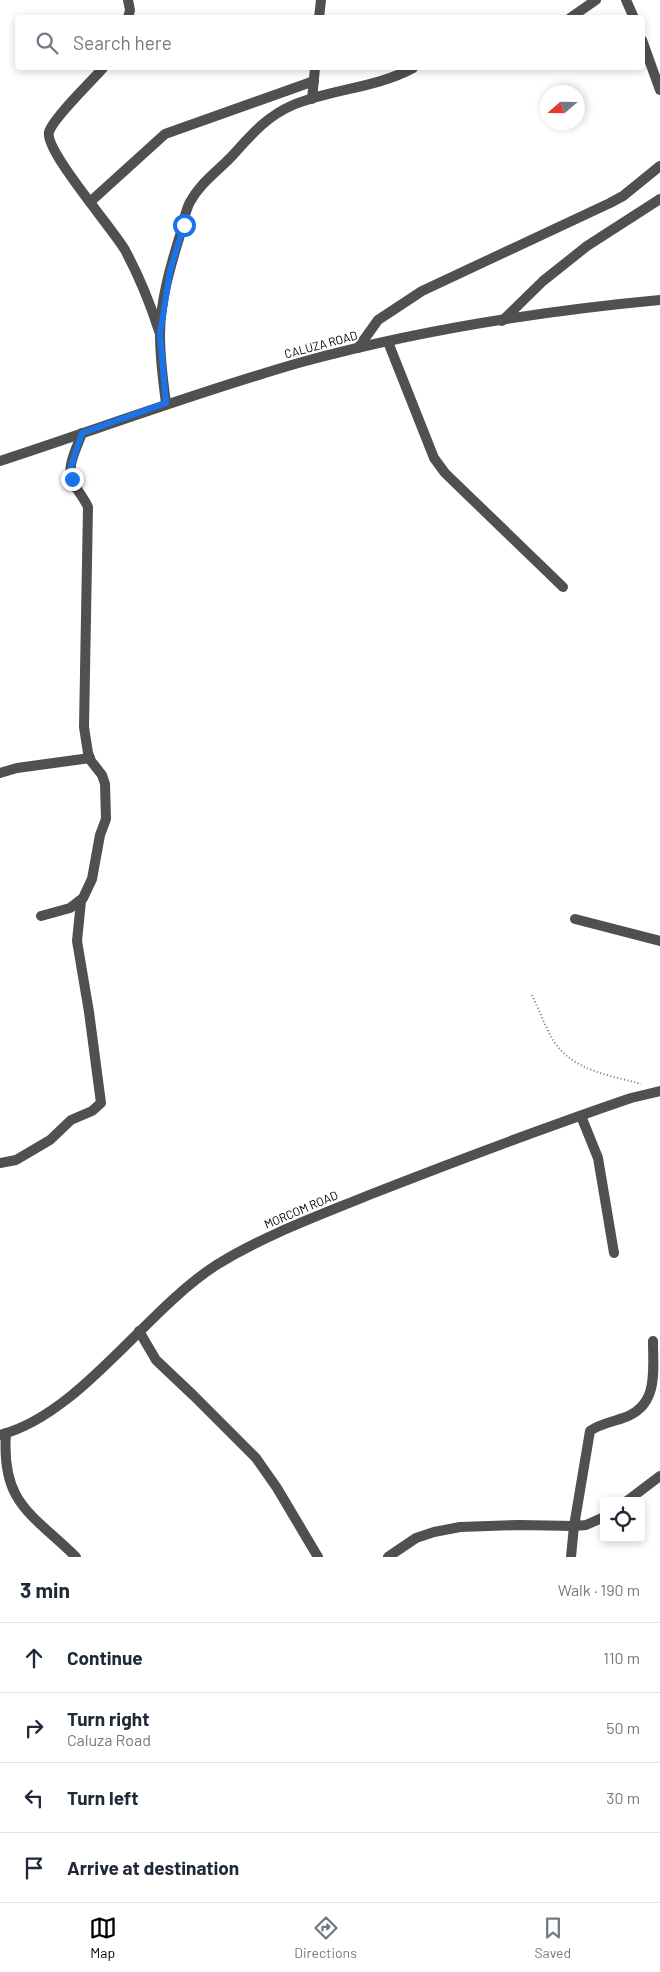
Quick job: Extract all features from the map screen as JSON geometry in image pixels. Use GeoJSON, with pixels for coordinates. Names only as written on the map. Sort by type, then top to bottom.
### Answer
{"type":"FeatureCollection","features":[{"type":"Feature","properties":{"kind":"street"},"geometry":{"type":"LineString","coordinates":[[128,0],[129,15]]}},
{"type":"Feature","properties":{"kind":"street"},"geometry":{"type":"LineString","coordinates":[[319,15],[321,0]]}},
{"type":"Feature","properties":{"kind":"street"},"geometry":{"type":"LineString","coordinates":[[574,15],[596,0]]}},
{"type":"Feature","properties":{"kind":"street"},"geometry":{"type":"LineString","coordinates":[[626,0],[633,15]]}},
{"type":"Feature","properties":{"kind":"street"},"geometry":{"type":"LineString","coordinates":[[645,48],[660,90]]}},
{"type":"Feature","properties":{"kind":"street"},"geometry":{"type":"LineString","coordinates":[[101,70],[57,120],[50,130],[49,138],[55,152],[128,256],[148,299],[160,334],[166,403]]}},
{"type":"Feature","properties":{"kind":"street"},"geometry":{"type":"LineString","coordinates":[[312,99],[315,70]]}},
{"type":"Feature","properties":{"kind":"street"},"geometry":{"type":"LineString","coordinates":[[160,334],[170,271],[189,203],[212,174],[226,163],[262,124],[274,114],[312,99],[373,83],[408,70]]}},
{"type":"Feature","properties":{"kind":"street"},"geometry":{"type":"LineString","coordinates":[[90,202],[165,134],[314,81]]}},
{"type":"Feature","properties":{"kind":"street"},"geometry":{"type":"LineString","coordinates":[[358,348],[378,320],[422,291],[610,203],[623,196],[660,166]]}},
{"type":"Feature","properties":{"kind":"street"},"geometry":{"type":"LineString","coordinates":[[502,321],[543,281],[587,246],[660,199]]}},
{"type":"Feature","properties":{"kind":"street","name":"CALUZA ROAD"},"geometry":{"type":"LineString","coordinates":[[0,461],[166,403],[358,348],[502,321],[660,300]]}},
{"type":"Feature","properties":{"kind":"street"},"geometry":{"type":"LineString","coordinates":[[388,342],[434,458],[445,473],[563,587]]}},
{"type":"Feature","properties":{"kind":"street"},"geometry":{"type":"LineString","coordinates":[[41,916],[70,908],[81,901],[88,890],[107,810],[102,776],[90,758],[86,744],[84,710],[88,507],[74,485],[70,473],[82,433]]}},
{"type":"Feature","properties":{"kind":"street"},"geometry":{"type":"LineString","coordinates":[[0,773],[17,768],[90,758]]}},
{"type":"Feature","properties":{"kind":"street"},"geometry":{"type":"LineString","coordinates":[[0,1163],[16,1160],[50,1140],[71,1120],[92,1111],[101,1103],[77,941],[81,901]]}},
{"type":"Feature","properties":{"kind":"street"},"geometry":{"type":"LineString","coordinates":[[575,918],[660,941]]}},
{"type":"Feature","properties":{"kind":"street","name":"MORCOM ROAD"},"geometry":{"type":"LineString","coordinates":[[3,1434],[34,1422],[88,1381],[164,1306],[217,1264],[284,1230],[458,1160],[631,1098],[660,1091]]}},
{"type":"Feature","properties":{"kind":"street"},"geometry":{"type":"LineString","coordinates":[[581,1116],[598,1158],[614,1252]]}},
{"type":"Feature","properties":{"kind":"street"},"geometry":{"type":"LineString","coordinates":[[139,1331],[156,1360],[256,1458],[277,1488],[316,1553],[327,1557]]}},
{"type":"Feature","properties":{"kind":"street"},"geometry":{"type":"LineString","coordinates":[[571,1557],[574,1526],[590,1432],[604,1424],[637,1413],[644,1406],[650,1394],[653,1380],[653,1341]]}},
{"type":"Feature","properties":{"kind":"street"},"geometry":{"type":"LineString","coordinates":[[3,1434],[6,1468],[10,1485],[17,1500],[76,1557]]}},
{"type":"Feature","properties":{"kind":"street"},"geometry":{"type":"LineString","coordinates":[[632,1497],[660,1476]]}},
{"type":"Feature","properties":{"kind":"street"},"geometry":{"type":"LineString","coordinates":[[388,1557],[416,1538],[460,1527],[574,1526],[586,1525],[600,1519]]}},
{"type":"Feature","properties":{"kind":"path"},"geometry":{"type":"LineString","coordinates":[[532,995],[554,1041],[569,1058],[587,1069],[642,1084]]}},
{"type":"Feature","properties":{"kind":"route"},"geometry":{"type":"LineString","coordinates":[[72,479],[70,473],[71,466],[82,433],[166,403],[160,334],[170,271],[184,225]]}}]}
